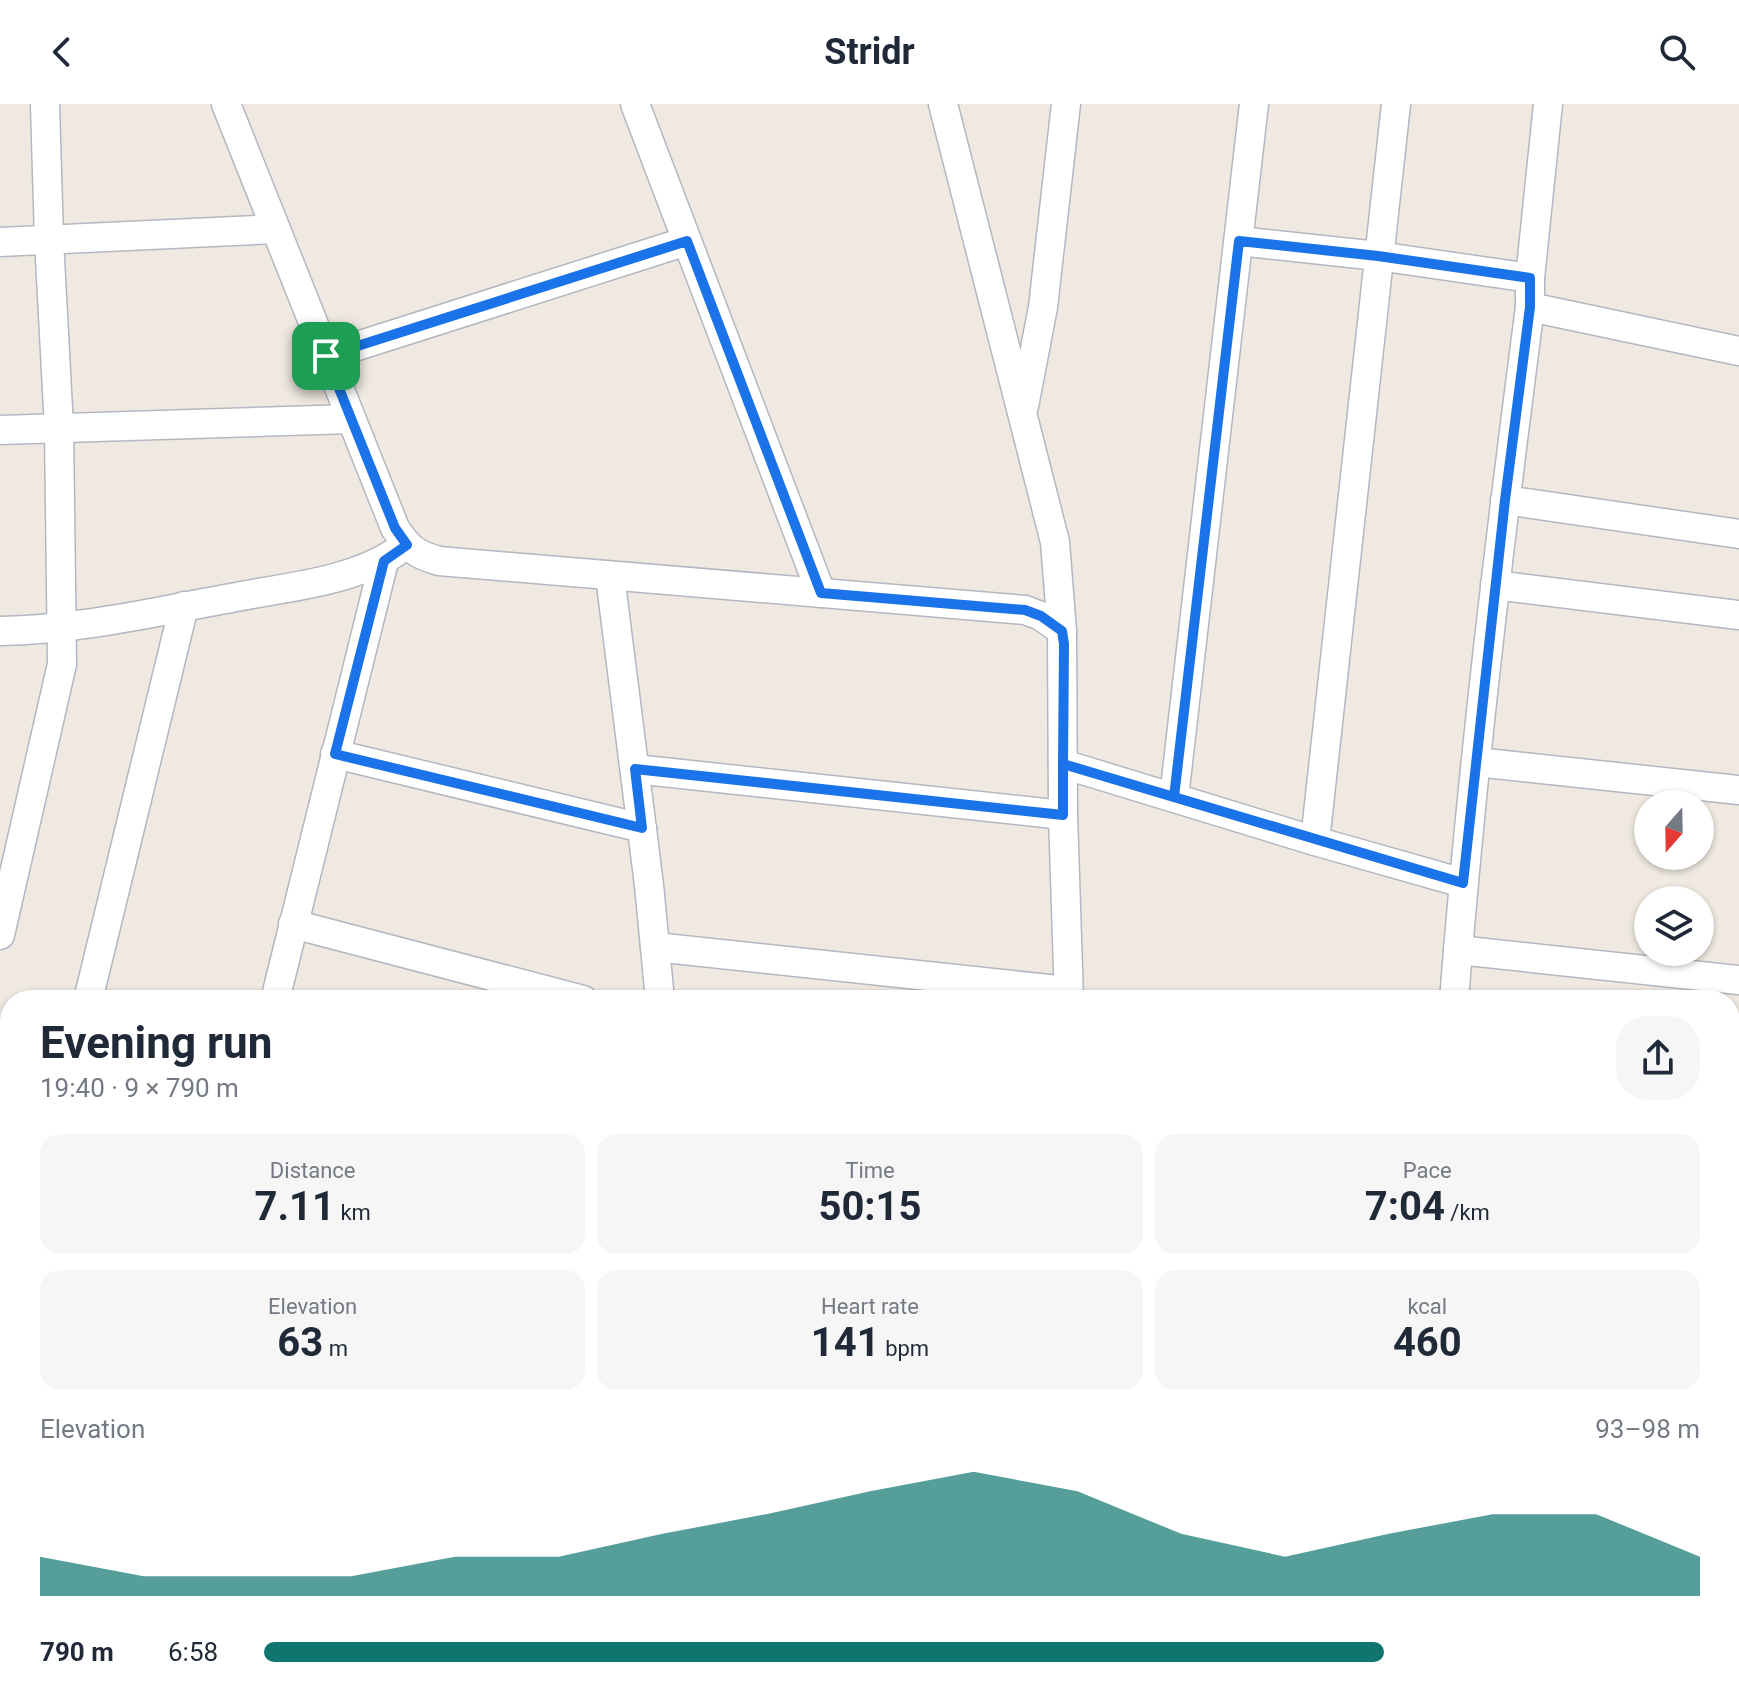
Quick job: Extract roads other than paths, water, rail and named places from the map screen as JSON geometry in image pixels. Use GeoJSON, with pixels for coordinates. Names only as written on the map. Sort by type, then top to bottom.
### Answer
{"type":"FeatureCollection","features":[{"type":"Feature","properties":{"kind":"street"},"geometry":{"type":"LineString","coordinates":[[0,935],[10,845],[57,695],[64,628],[45,104]]}},
{"type":"Feature","properties":{"kind":"street"},"geometry":{"type":"LineString","coordinates":[[226,104],[395,528],[395,553],[335,754],[277,990]]}},
{"type":"Feature","properties":{"kind":"street"},"geometry":{"type":"LineString","coordinates":[[635,104],[821,593]]}},
{"type":"Feature","properties":{"kind":"street"},"geometry":{"type":"LineString","coordinates":[[943,104],[1055,542],[1062,631],[1068,990]]}},
{"type":"Feature","properties":{"kind":"street"},"geometry":{"type":"LineString","coordinates":[[1022,415],[1043,307],[1066,104]]}},
{"type":"Feature","properties":{"kind":"street"},"geometry":{"type":"LineString","coordinates":[[1174,797],[1254,104]]}},
{"type":"Feature","properties":{"kind":"street"},"geometry":{"type":"LineString","coordinates":[[1315,841],[1396,104]]}},
{"type":"Feature","properties":{"kind":"street"},"geometry":{"type":"LineString","coordinates":[[1455,990],[1463,883],[1495,585],[1530,307],[1530,278],[1548,104]]}},
{"type":"Feature","properties":{"kind":"street"},"geometry":{"type":"LineString","coordinates":[[0,242],[276,229]]}},
{"type":"Feature","properties":{"kind":"street"},"geometry":{"type":"LineString","coordinates":[[326,356],[687,241]]}},
{"type":"Feature","properties":{"kind":"street"},"geometry":{"type":"LineString","coordinates":[[1239,241],[1378,256],[1530,278]]}},
{"type":"Feature","properties":{"kind":"street"},"geometry":{"type":"LineString","coordinates":[[1530,307],[1739,351]]}},
{"type":"Feature","properties":{"kind":"street"},"geometry":{"type":"LineString","coordinates":[[0,430],[351,419]]}},
{"type":"Feature","properties":{"kind":"street"},"geometry":{"type":"LineString","coordinates":[[1505,500],[1739,534]]}},
{"type":"Feature","properties":{"kind":"street"},"geometry":{"type":"LineString","coordinates":[[0,631],[64,628],[317,581],[395,553],[439,561],[1025,610],[1041,616],[1062,631]]}},
{"type":"Feature","properties":{"kind":"street"},"geometry":{"type":"LineString","coordinates":[[610,576],[659,990]]}},
{"type":"Feature","properties":{"kind":"street"},"geometry":{"type":"LineString","coordinates":[[1495,585],[1739,615]]}},
{"type":"Feature","properties":{"kind":"street"},"geometry":{"type":"LineString","coordinates":[[90,990],[184,606]]}},
{"type":"Feature","properties":{"kind":"street"},"geometry":{"type":"LineString","coordinates":[[335,754],[642,828]]}},
{"type":"Feature","properties":{"kind":"street"},"geometry":{"type":"LineString","coordinates":[[1476,762],[1739,790]]}},
{"type":"Feature","properties":{"kind":"street"},"geometry":{"type":"LineString","coordinates":[[1063,764],[1463,883]]}},
{"type":"Feature","properties":{"kind":"street"},"geometry":{"type":"LineString","coordinates":[[635,769],[1063,815]]}},
{"type":"Feature","properties":{"kind":"street"},"geometry":{"type":"LineString","coordinates":[[293,924],[545,990]]}},
{"type":"Feature","properties":{"kind":"street"},"geometry":{"type":"LineString","coordinates":[[655,947],[1017,990]]}},
{"type":"Feature","properties":{"kind":"street"},"geometry":{"type":"LineString","coordinates":[[1458,950],[1739,980]]}}]}
